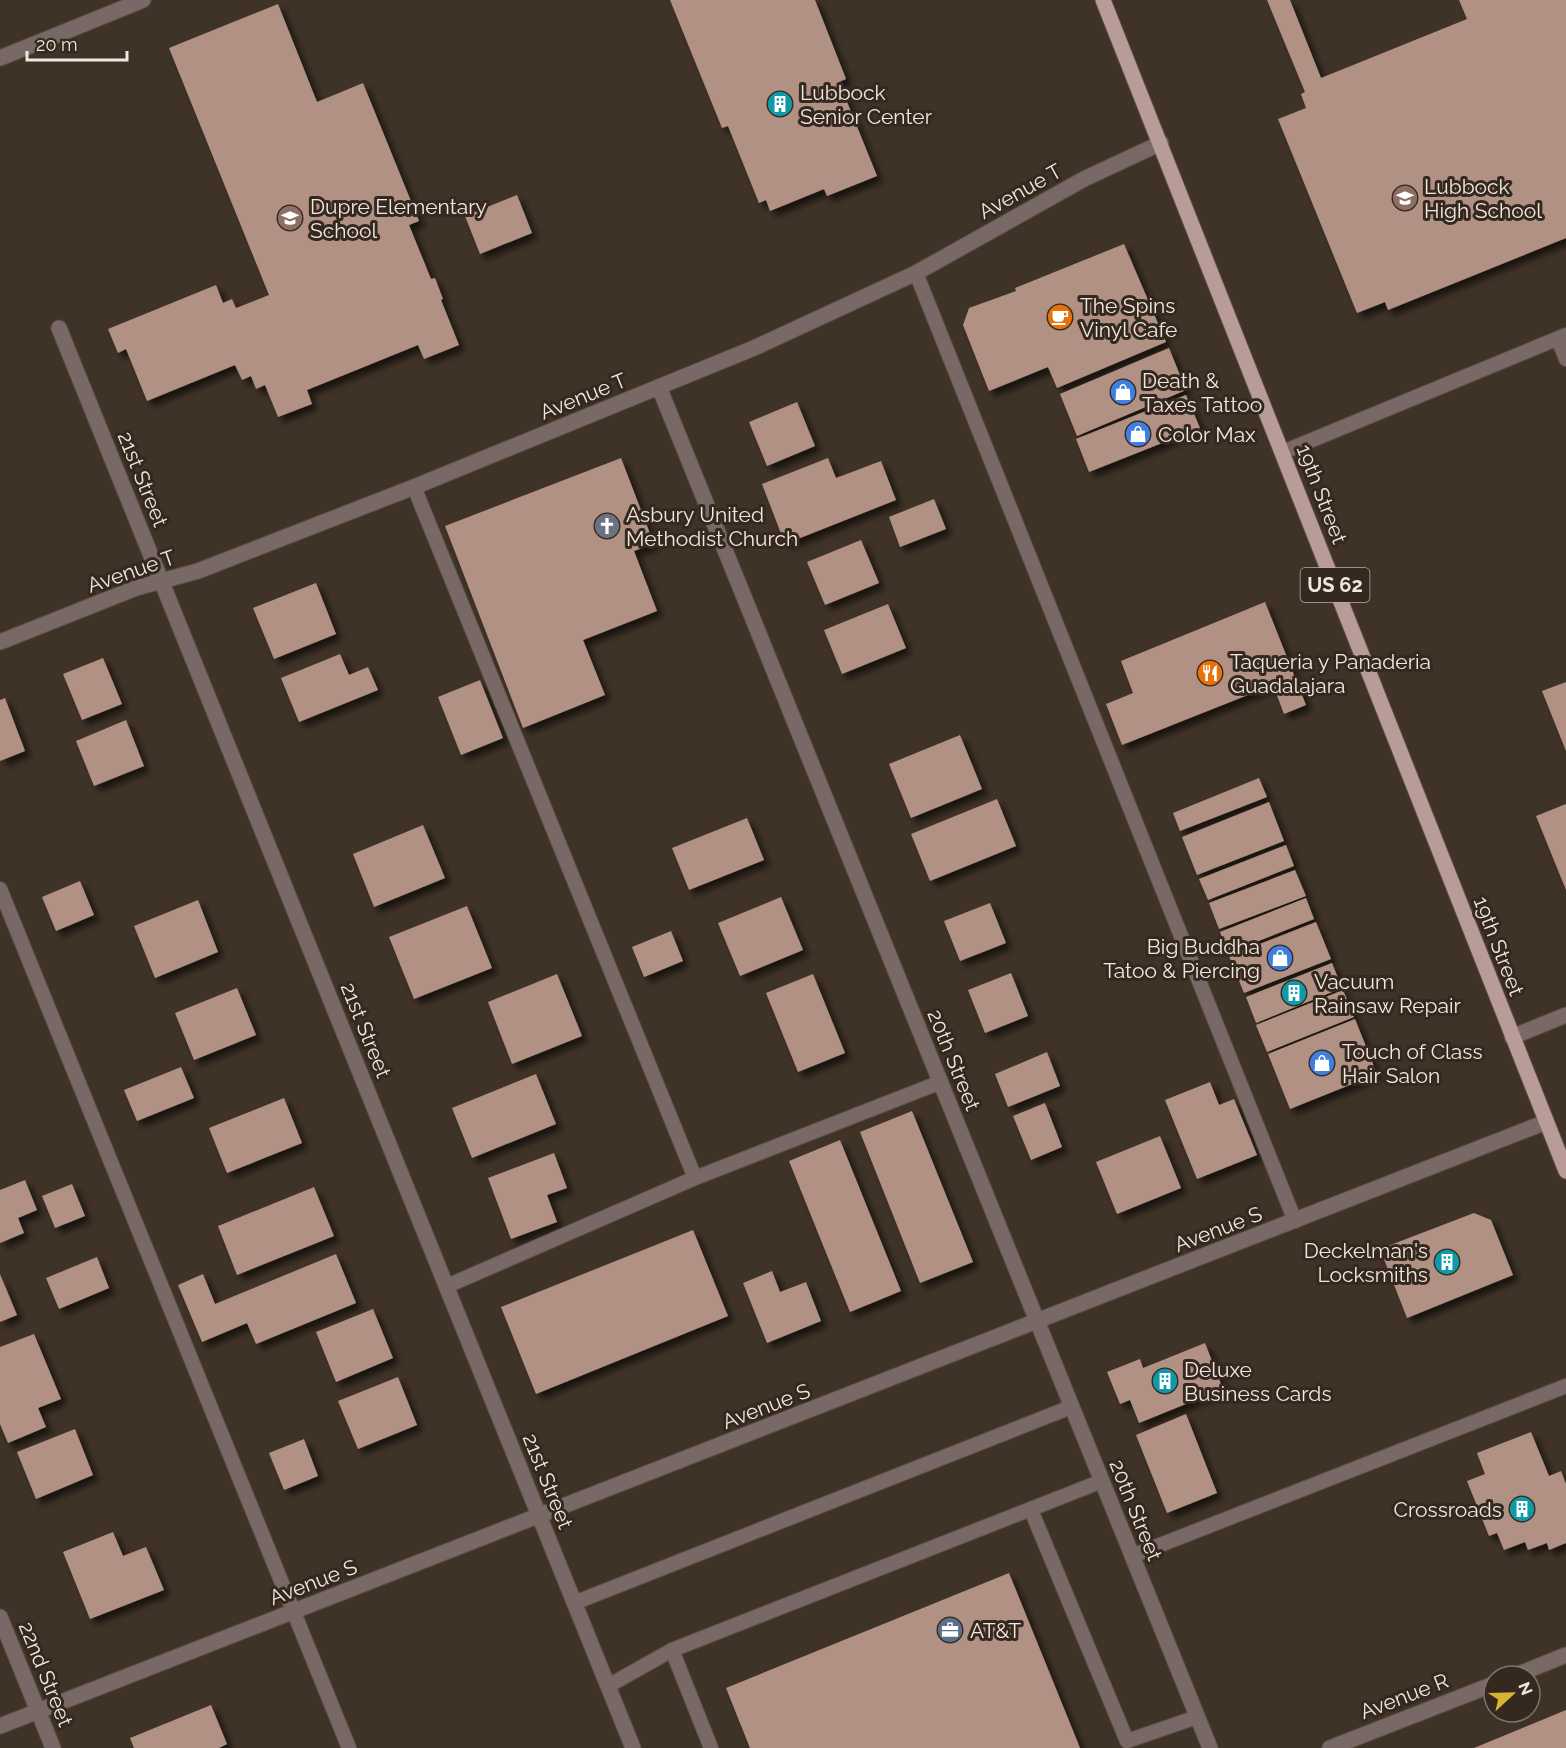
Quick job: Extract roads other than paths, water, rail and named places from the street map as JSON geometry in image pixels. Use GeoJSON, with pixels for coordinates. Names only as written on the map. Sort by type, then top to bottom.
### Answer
{"type":"FeatureCollection","features":[{"type":"Feature","properties":{"kind":"main road","name":"19th Street"},"geometry":{"type":"LineString","coordinates":[[1103,0],[1566,1171]]}},
{"type":"Feature","properties":{"kind":"street"},"geometry":{"type":"LineString","coordinates":[[0,58],[143,0]]}},
{"type":"Feature","properties":{"kind":"street","name":"Avenue T"},"geometry":{"type":"LineString","coordinates":[[0,642],[136,588],[198,571],[414,487],[754,348],[916,273],[1084,179],[1161,143]]}},
{"type":"Feature","properties":{"kind":"street","name":"21st Street"},"geometry":{"type":"LineString","coordinates":[[59,328],[633,1748]]}},
{"type":"Feature","properties":{"kind":"street","name":"20th Street"},"geometry":{"type":"LineString","coordinates":[[659,387],[1210,1748]]}},
{"type":"Feature","properties":{"kind":"street"},"geometry":{"type":"LineString","coordinates":[[1512,1037],[1566,1015]]}},
{"type":"Feature","properties":{"kind":"street","name":"Avenue S"},"geometry":{"type":"LineString","coordinates":[[0,1726],[540,1517],[1546,1122]]}},
{"type":"Feature","properties":{"kind":"street","name":"22nd Street"},"geometry":{"type":"LineString","coordinates":[[0,1617],[53,1748]]}},
{"type":"Feature","properties":{"kind":"street"},"geometry":{"type":"LineString","coordinates":[[1542,1665],[1566,1655]]}},
{"type":"Feature","properties":{"kind":"street","name":"Avenue R"},"geometry":{"type":"LineString","coordinates":[[1330,1748],[1482,1689]]}},
{"type":"Feature","properties":{"kind":"lane"},"geometry":{"type":"LineString","coordinates":[[916,273],[1295,1221]]}},
{"type":"Feature","properties":{"kind":"lane"},"geometry":{"type":"LineString","coordinates":[[1283,452],[1562,337],[1566,359]]}},
{"type":"Feature","properties":{"kind":"lane"},"geometry":{"type":"LineString","coordinates":[[414,487],[695,1178]]}},
{"type":"Feature","properties":{"kind":"lane"},"geometry":{"type":"LineString","coordinates":[[0,889],[349,1748]]}},
{"type":"Feature","properties":{"kind":"lane"},"geometry":{"type":"LineString","coordinates":[[447,1286],[695,1178],[941,1082]]}},
{"type":"Feature","properties":{"kind":"lane"},"geometry":{"type":"LineString","coordinates":[[1132,1556],[1566,1386]]}},
{"type":"Feature","properties":{"kind":"lane"},"geometry":{"type":"LineString","coordinates":[[574,1603],[1071,1407]]}},
{"type":"Feature","properties":{"kind":"lane"},"geometry":{"type":"LineString","coordinates":[[608,1686],[672,1650],[1102,1481]]}},
{"type":"Feature","properties":{"kind":"lane"},"geometry":{"type":"LineString","coordinates":[[1031,1510],[1127,1741],[1197,1717]]}},
{"type":"Feature","properties":{"kind":"lane"},"geometry":{"type":"LineString","coordinates":[[672,1650],[711,1748]]}},
{"type":"Feature","properties":{"kind":"place","name":"Lubbock Senior Center"},"geometry":{"type":"Point","coordinates":[780,104]}},
{"type":"Feature","properties":{"kind":"place","name":"Lubbock High School"},"geometry":{"type":"Point","coordinates":[1405,198]}},
{"type":"Feature","properties":{"kind":"place","name":"Dupre Elementary School"},"geometry":{"type":"Point","coordinates":[290,218]}},
{"type":"Feature","properties":{"kind":"place","name":"The Spins Vinyl Cafe"},"geometry":{"type":"Point","coordinates":[1060,317]}},
{"type":"Feature","properties":{"kind":"place","name":"Death & Taxes Tattoo"},"geometry":{"type":"Point","coordinates":[1123,392]}},
{"type":"Feature","properties":{"kind":"place","name":"Color Max"},"geometry":{"type":"Point","coordinates":[1138,434]}},
{"type":"Feature","properties":{"kind":"place","name":"Asbury United Methodist Church"},"geometry":{"type":"Point","coordinates":[607,526]}},
{"type":"Feature","properties":{"kind":"place","name":"Taqueria y Panaderia Guadalajara"},"geometry":{"type":"Point","coordinates":[1210,673]}},
{"type":"Feature","properties":{"kind":"place","name":"Big Buddha Tatoo & Piercing"},"geometry":{"type":"Point","coordinates":[1280,958]}},
{"type":"Feature","properties":{"kind":"place","name":"Vacuum Rainsaw Repair"},"geometry":{"type":"Point","coordinates":[1294,993]}},
{"type":"Feature","properties":{"kind":"place","name":"Touch of Class Hair Salon"},"geometry":{"type":"Point","coordinates":[1322,1063]}},
{"type":"Feature","properties":{"kind":"place","name":"Deckelman's Locksmiths"},"geometry":{"type":"Point","coordinates":[1447,1262]}},
{"type":"Feature","properties":{"kind":"place","name":"Deluxe Business Cards"},"geometry":{"type":"Point","coordinates":[1165,1381]}},
{"type":"Feature","properties":{"kind":"place","name":"Crossroads"},"geometry":{"type":"Point","coordinates":[1522,1509]}},
{"type":"Feature","properties":{"kind":"place","name":"AT&T"},"geometry":{"type":"Point","coordinates":[950,1630]}}]}
